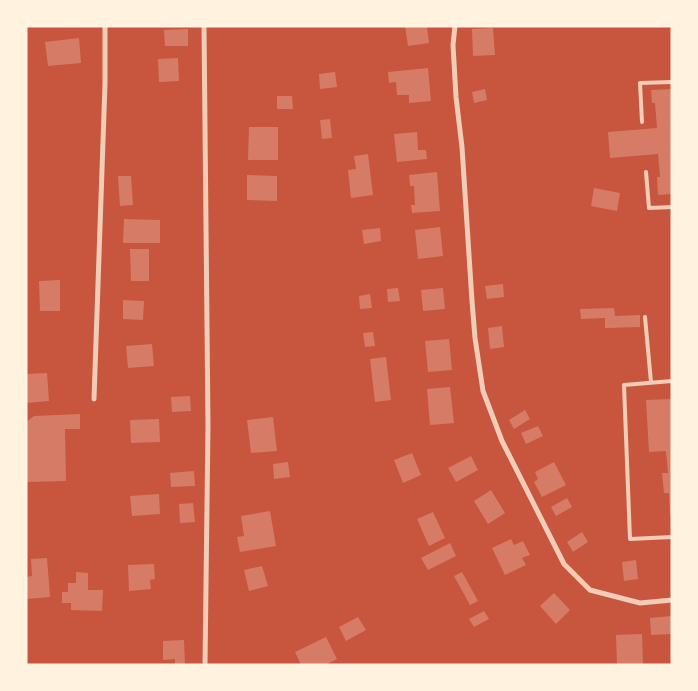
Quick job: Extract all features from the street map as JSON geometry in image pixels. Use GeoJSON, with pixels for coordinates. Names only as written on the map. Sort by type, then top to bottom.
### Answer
{"type":"FeatureCollection","features":[{"type":"Feature","properties":{"kind":"street"},"geometry":{"type":"LineString","coordinates":[[94,399],[105,84],[105,26]]}},
{"type":"Feature","properties":{"kind":"street"},"geometry":{"type":"LineString","coordinates":[[204,26],[208,425],[205,665]]}},
{"type":"Feature","properties":{"kind":"street"},"geometry":{"type":"LineString","coordinates":[[455,26],[453,45],[472,301],[475,338],[483,391],[502,441],[564,564],[590,590],[640,602],[672,600]]}},
{"type":"Feature","properties":{"kind":"lane"},"geometry":{"type":"LineString","coordinates":[[642,122],[640,83],[672,82]]}},
{"type":"Feature","properties":{"kind":"lane"},"geometry":{"type":"LineString","coordinates":[[646,172],[649,208],[672,207]]}},
{"type":"Feature","properties":{"kind":"lane"},"geometry":{"type":"LineString","coordinates":[[645,317],[651,382]]}},
{"type":"Feature","properties":{"kind":"lane"},"geometry":{"type":"LineString","coordinates":[[672,381],[624,385],[630,539],[672,537]]}},
{"type":"Feature","properties":{"kind":"building"},"geometry":{"type":"Polygon","coordinates":[[[405,26],[427,26],[429,43],[408,46],[405,26]]]}},
{"type":"Feature","properties":{"kind":"building"},"geometry":{"type":"Polygon","coordinates":[[[493,28],[495,55],[473,56],[472,29],[493,28]]]}},
{"type":"Feature","properties":{"kind":"building"},"geometry":{"type":"Polygon","coordinates":[[[188,29],[188,46],[165,46],[164,30],[188,29]]]}},
{"type":"Feature","properties":{"kind":"building"},"geometry":{"type":"Polygon","coordinates":[[[79,38],[81,63],[48,66],[45,42],[79,38]]]}},
{"type":"Feature","properties":{"kind":"building"},"geometry":{"type":"Polygon","coordinates":[[[178,58],[179,81],[159,82],[158,59],[178,58]]]}},
{"type":"Feature","properties":{"kind":"building"},"geometry":{"type":"Polygon","coordinates":[[[428,68],[431,101],[409,103],[409,95],[397,95],[396,82],[389,83],[388,72],[428,68]]]}},
{"type":"Feature","properties":{"kind":"building"},"geometry":{"type":"Polygon","coordinates":[[[335,72],[337,87],[320,89],[319,74],[335,72]]]}},
{"type":"Feature","properties":{"kind":"building"},"geometry":{"type":"Polygon","coordinates":[[[485,89],[487,100],[474,103],[472,92],[485,89]]]}},
{"type":"Feature","properties":{"kind":"building"},"geometry":{"type":"Polygon","coordinates":[[[672,89],[672,194],[658,195],[657,177],[660,177],[658,154],[610,158],[608,132],[657,128],[655,103],[652,103],[651,90],[672,89]]]}},
{"type":"Feature","properties":{"kind":"building"},"geometry":{"type":"Polygon","coordinates":[[[277,96],[292,96],[293,109],[277,109],[277,96]]]}},
{"type":"Feature","properties":{"kind":"building"},"geometry":{"type":"Polygon","coordinates":[[[330,119],[332,138],[322,139],[320,120],[330,119]]]}},
{"type":"Feature","properties":{"kind":"building"},"geometry":{"type":"Polygon","coordinates":[[[249,127],[278,127],[278,160],[248,160],[249,127]]]}},
{"type":"Feature","properties":{"kind":"building"},"geometry":{"type":"Polygon","coordinates":[[[417,132],[418,150],[426,150],[427,159],[397,162],[394,134],[417,132]]]}},
{"type":"Feature","properties":{"kind":"building"},"geometry":{"type":"Polygon","coordinates":[[[368,154],[373,195],[351,198],[348,170],[356,169],[354,156],[368,154]]]}},
{"type":"Feature","properties":{"kind":"building"},"geometry":{"type":"Polygon","coordinates":[[[437,172],[440,211],[412,213],[411,205],[415,205],[414,186],[410,186],[409,175],[437,172]]]}},
{"type":"Feature","properties":{"kind":"building"},"geometry":{"type":"Polygon","coordinates":[[[247,175],[277,176],[277,201],[247,200],[247,175]]]}},
{"type":"Feature","properties":{"kind":"building"},"geometry":{"type":"Polygon","coordinates":[[[118,176],[131,176],[133,205],[120,206],[118,176]]]}},
{"type":"Feature","properties":{"kind":"building"},"geometry":{"type":"Polygon","coordinates":[[[594,188],[620,193],[617,211],[591,206],[594,188]]]}},
{"type":"Feature","properties":{"kind":"building"},"geometry":{"type":"Polygon","coordinates":[[[124,219],[160,220],[160,243],[123,243],[124,219]]]}},
{"type":"Feature","properties":{"kind":"building"},"geometry":{"type":"Polygon","coordinates":[[[440,227],[443,256],[418,259],[415,230],[440,227]]]}},
{"type":"Feature","properties":{"kind":"building"},"geometry":{"type":"Polygon","coordinates":[[[380,228],[381,241],[364,244],[362,230],[380,228]]]}},
{"type":"Feature","properties":{"kind":"building"},"geometry":{"type":"Polygon","coordinates":[[[130,249],[149,249],[149,281],[131,281],[130,249]]]}},
{"type":"Feature","properties":{"kind":"building"},"geometry":{"type":"Polygon","coordinates":[[[60,280],[60,311],[40,311],[39,281],[60,280]]]}},
{"type":"Feature","properties":{"kind":"building"},"geometry":{"type":"Polygon","coordinates":[[[503,284],[504,297],[487,299],[485,286],[503,284]]]}},
{"type":"Feature","properties":{"kind":"building"},"geometry":{"type":"Polygon","coordinates":[[[398,288],[400,301],[388,302],[387,289],[398,288]]]}},
{"type":"Feature","properties":{"kind":"building"},"geometry":{"type":"Polygon","coordinates":[[[443,288],[445,309],[423,311],[421,290],[443,288]]]}},
{"type":"Feature","properties":{"kind":"building"},"geometry":{"type":"Polygon","coordinates":[[[370,294],[372,308],[360,309],[359,296],[370,294]]]}},
{"type":"Feature","properties":{"kind":"building"},"geometry":{"type":"Polygon","coordinates":[[[123,300],[144,301],[143,320],[123,319],[123,300]]]}},
{"type":"Feature","properties":{"kind":"building"},"geometry":{"type":"Polygon","coordinates":[[[614,308],[615,316],[640,315],[640,327],[605,328],[605,318],[581,319],[580,309],[614,308]]]}},
{"type":"Feature","properties":{"kind":"building"},"geometry":{"type":"Polygon","coordinates":[[[502,326],[504,347],[490,349],[488,328],[502,326]]]}},
{"type":"Feature","properties":{"kind":"building"},"geometry":{"type":"Polygon","coordinates":[[[373,332],[375,346],[365,347],[363,333],[373,332]]]}},
{"type":"Feature","properties":{"kind":"building"},"geometry":{"type":"Polygon","coordinates":[[[449,339],[452,370],[428,372],[425,341],[449,339]]]}},
{"type":"Feature","properties":{"kind":"building"},"geometry":{"type":"Polygon","coordinates":[[[152,344],[154,366],[128,368],[126,346],[152,344]]]}},
{"type":"Feature","properties":{"kind":"building"},"geometry":{"type":"Polygon","coordinates":[[[386,357],[391,400],[375,402],[370,359],[386,357]]]}},
{"type":"Feature","properties":{"kind":"building"},"geometry":{"type":"Polygon","coordinates":[[[47,373],[49,401],[26,403],[26,374],[47,373]]]}},
{"type":"Feature","properties":{"kind":"building"},"geometry":{"type":"Polygon","coordinates":[[[450,387],[454,423],[430,425],[427,389],[450,387]]]}},
{"type":"Feature","properties":{"kind":"building"},"geometry":{"type":"Polygon","coordinates":[[[190,396],[191,411],[172,412],[171,397],[190,396]]]}},
{"type":"Feature","properties":{"kind":"building"},"geometry":{"type":"Polygon","coordinates":[[[672,399],[672,516],[670,516],[669,493],[664,493],[662,473],[668,473],[666,451],[649,452],[646,400],[672,399]]]}},
{"type":"Feature","properties":{"kind":"building"},"geometry":{"type":"Polygon","coordinates":[[[525,410],[530,419],[514,429],[509,420],[525,410]]]}},
{"type":"Feature","properties":{"kind":"building"},"geometry":{"type":"Polygon","coordinates":[[[80,414],[80,429],[65,429],[66,481],[26,482],[26,422],[34,416],[80,414]]]}},
{"type":"Feature","properties":{"kind":"building"},"geometry":{"type":"Polygon","coordinates":[[[273,417],[277,451],[251,453],[247,420],[273,417]]]}},
{"type":"Feature","properties":{"kind":"building"},"geometry":{"type":"Polygon","coordinates":[[[159,419],[160,442],[131,443],[130,420],[159,419]]]}},
{"type":"Feature","properties":{"kind":"building"},"geometry":{"type":"Polygon","coordinates":[[[538,426],[543,436],[526,444],[521,433],[538,426]]]}},
{"type":"Feature","properties":{"kind":"building"},"geometry":{"type":"Polygon","coordinates":[[[412,453],[421,475],[403,483],[394,460],[412,453]]]}},
{"type":"Feature","properties":{"kind":"building"},"geometry":{"type":"Polygon","coordinates":[[[471,456],[478,470],[456,482],[448,468],[471,456]]]}},
{"type":"Feature","properties":{"kind":"building"},"geometry":{"type":"Polygon","coordinates":[[[288,462],[290,477],[274,479],[273,464],[288,462]]]}},
{"type":"Feature","properties":{"kind":"building"},"geometry":{"type":"Polygon","coordinates":[[[554,462],[566,485],[542,497],[534,482],[538,479],[535,472],[554,462]]]}},
{"type":"Feature","properties":{"kind":"building"},"geometry":{"type":"Polygon","coordinates":[[[194,471],[195,486],[171,487],[170,473],[194,471]]]}},
{"type":"Feature","properties":{"kind":"building"},"geometry":{"type":"Polygon","coordinates":[[[491,490],[505,513],[488,524],[474,501],[491,490]]]}},
{"type":"Feature","properties":{"kind":"building"},"geometry":{"type":"Polygon","coordinates":[[[159,494],[160,514],[132,516],[130,496],[159,494]]]}},
{"type":"Feature","properties":{"kind":"building"},"geometry":{"type":"Polygon","coordinates":[[[567,498],[572,507],[556,516],[551,507],[567,498]]]}},
{"type":"Feature","properties":{"kind":"building"},"geometry":{"type":"Polygon","coordinates":[[[193,503],[195,522],[180,523],[179,504],[193,503]]]}},
{"type":"Feature","properties":{"kind":"building"},"geometry":{"type":"Polygon","coordinates":[[[270,511],[276,546],[240,552],[237,537],[244,536],[241,516],[270,511]]]}},
{"type":"Feature","properties":{"kind":"building"},"geometry":{"type":"Polygon","coordinates":[[[433,512],[445,538],[429,546],[417,519],[433,512]]]}},
{"type":"Feature","properties":{"kind":"building"},"geometry":{"type":"Polygon","coordinates":[[[582,532],[588,542],[573,552],[567,542],[582,532]]]}},
{"type":"Feature","properties":{"kind":"building"},"geometry":{"type":"Polygon","coordinates":[[[511,539],[514,545],[523,541],[530,555],[522,558],[526,565],[505,575],[492,548],[511,539]]]}},
{"type":"Feature","properties":{"kind":"building"},"geometry":{"type":"Polygon","coordinates":[[[450,543],[456,556],[428,570],[421,558],[450,543]]]}},
{"type":"Feature","properties":{"kind":"building"},"geometry":{"type":"Polygon","coordinates":[[[47,558],[50,597],[26,599],[26,577],[32,576],[31,559],[47,558]]]}},
{"type":"Feature","properties":{"kind":"building"},"geometry":{"type":"Polygon","coordinates":[[[636,560],[638,579],[624,581],[622,562],[636,560]]]}},
{"type":"Feature","properties":{"kind":"building"},"geometry":{"type":"Polygon","coordinates":[[[154,564],[155,579],[150,580],[151,589],[129,591],[128,565],[154,564]]]}},
{"type":"Feature","properties":{"kind":"building"},"geometry":{"type":"Polygon","coordinates":[[[262,566],[268,586],[249,591],[244,570],[262,566]]]}},
{"type":"Feature","properties":{"kind":"building"},"geometry":{"type":"Polygon","coordinates":[[[76,572],[88,573],[88,590],[103,590],[102,611],[71,610],[71,603],[62,603],[62,592],[68,592],[68,583],[76,583],[76,572]]]}},
{"type":"Feature","properties":{"kind":"building"},"geometry":{"type":"Polygon","coordinates":[[[462,572],[478,601],[470,605],[454,576],[462,572]]]}},
{"type":"Feature","properties":{"kind":"building"},"geometry":{"type":"Polygon","coordinates":[[[554,593],[570,610],[556,624],[540,606],[554,593]]]}},
{"type":"Feature","properties":{"kind":"building"},"geometry":{"type":"Polygon","coordinates":[[[484,611],[489,619],[474,627],[469,619],[484,611]]]}},
{"type":"Feature","properties":{"kind":"building"},"geometry":{"type":"Polygon","coordinates":[[[671,616],[672,634],[651,635],[650,618],[671,616]]]}},
{"type":"Feature","properties":{"kind":"building"},"geometry":{"type":"Polygon","coordinates":[[[358,617],[366,630],[346,641],[339,627],[358,617]]]}},
{"type":"Feature","properties":{"kind":"building"},"geometry":{"type":"Polygon","coordinates":[[[642,634],[643,665],[617,665],[616,635],[642,634]]]}},
{"type":"Feature","properties":{"kind":"building"},"geometry":{"type":"Polygon","coordinates":[[[326,637],[337,659],[325,665],[301,665],[295,652],[326,637]]]}},
{"type":"Feature","properties":{"kind":"building"},"geometry":{"type":"Polygon","coordinates":[[[184,640],[185,665],[175,665],[175,659],[163,660],[163,641],[184,640]]]}}]}
